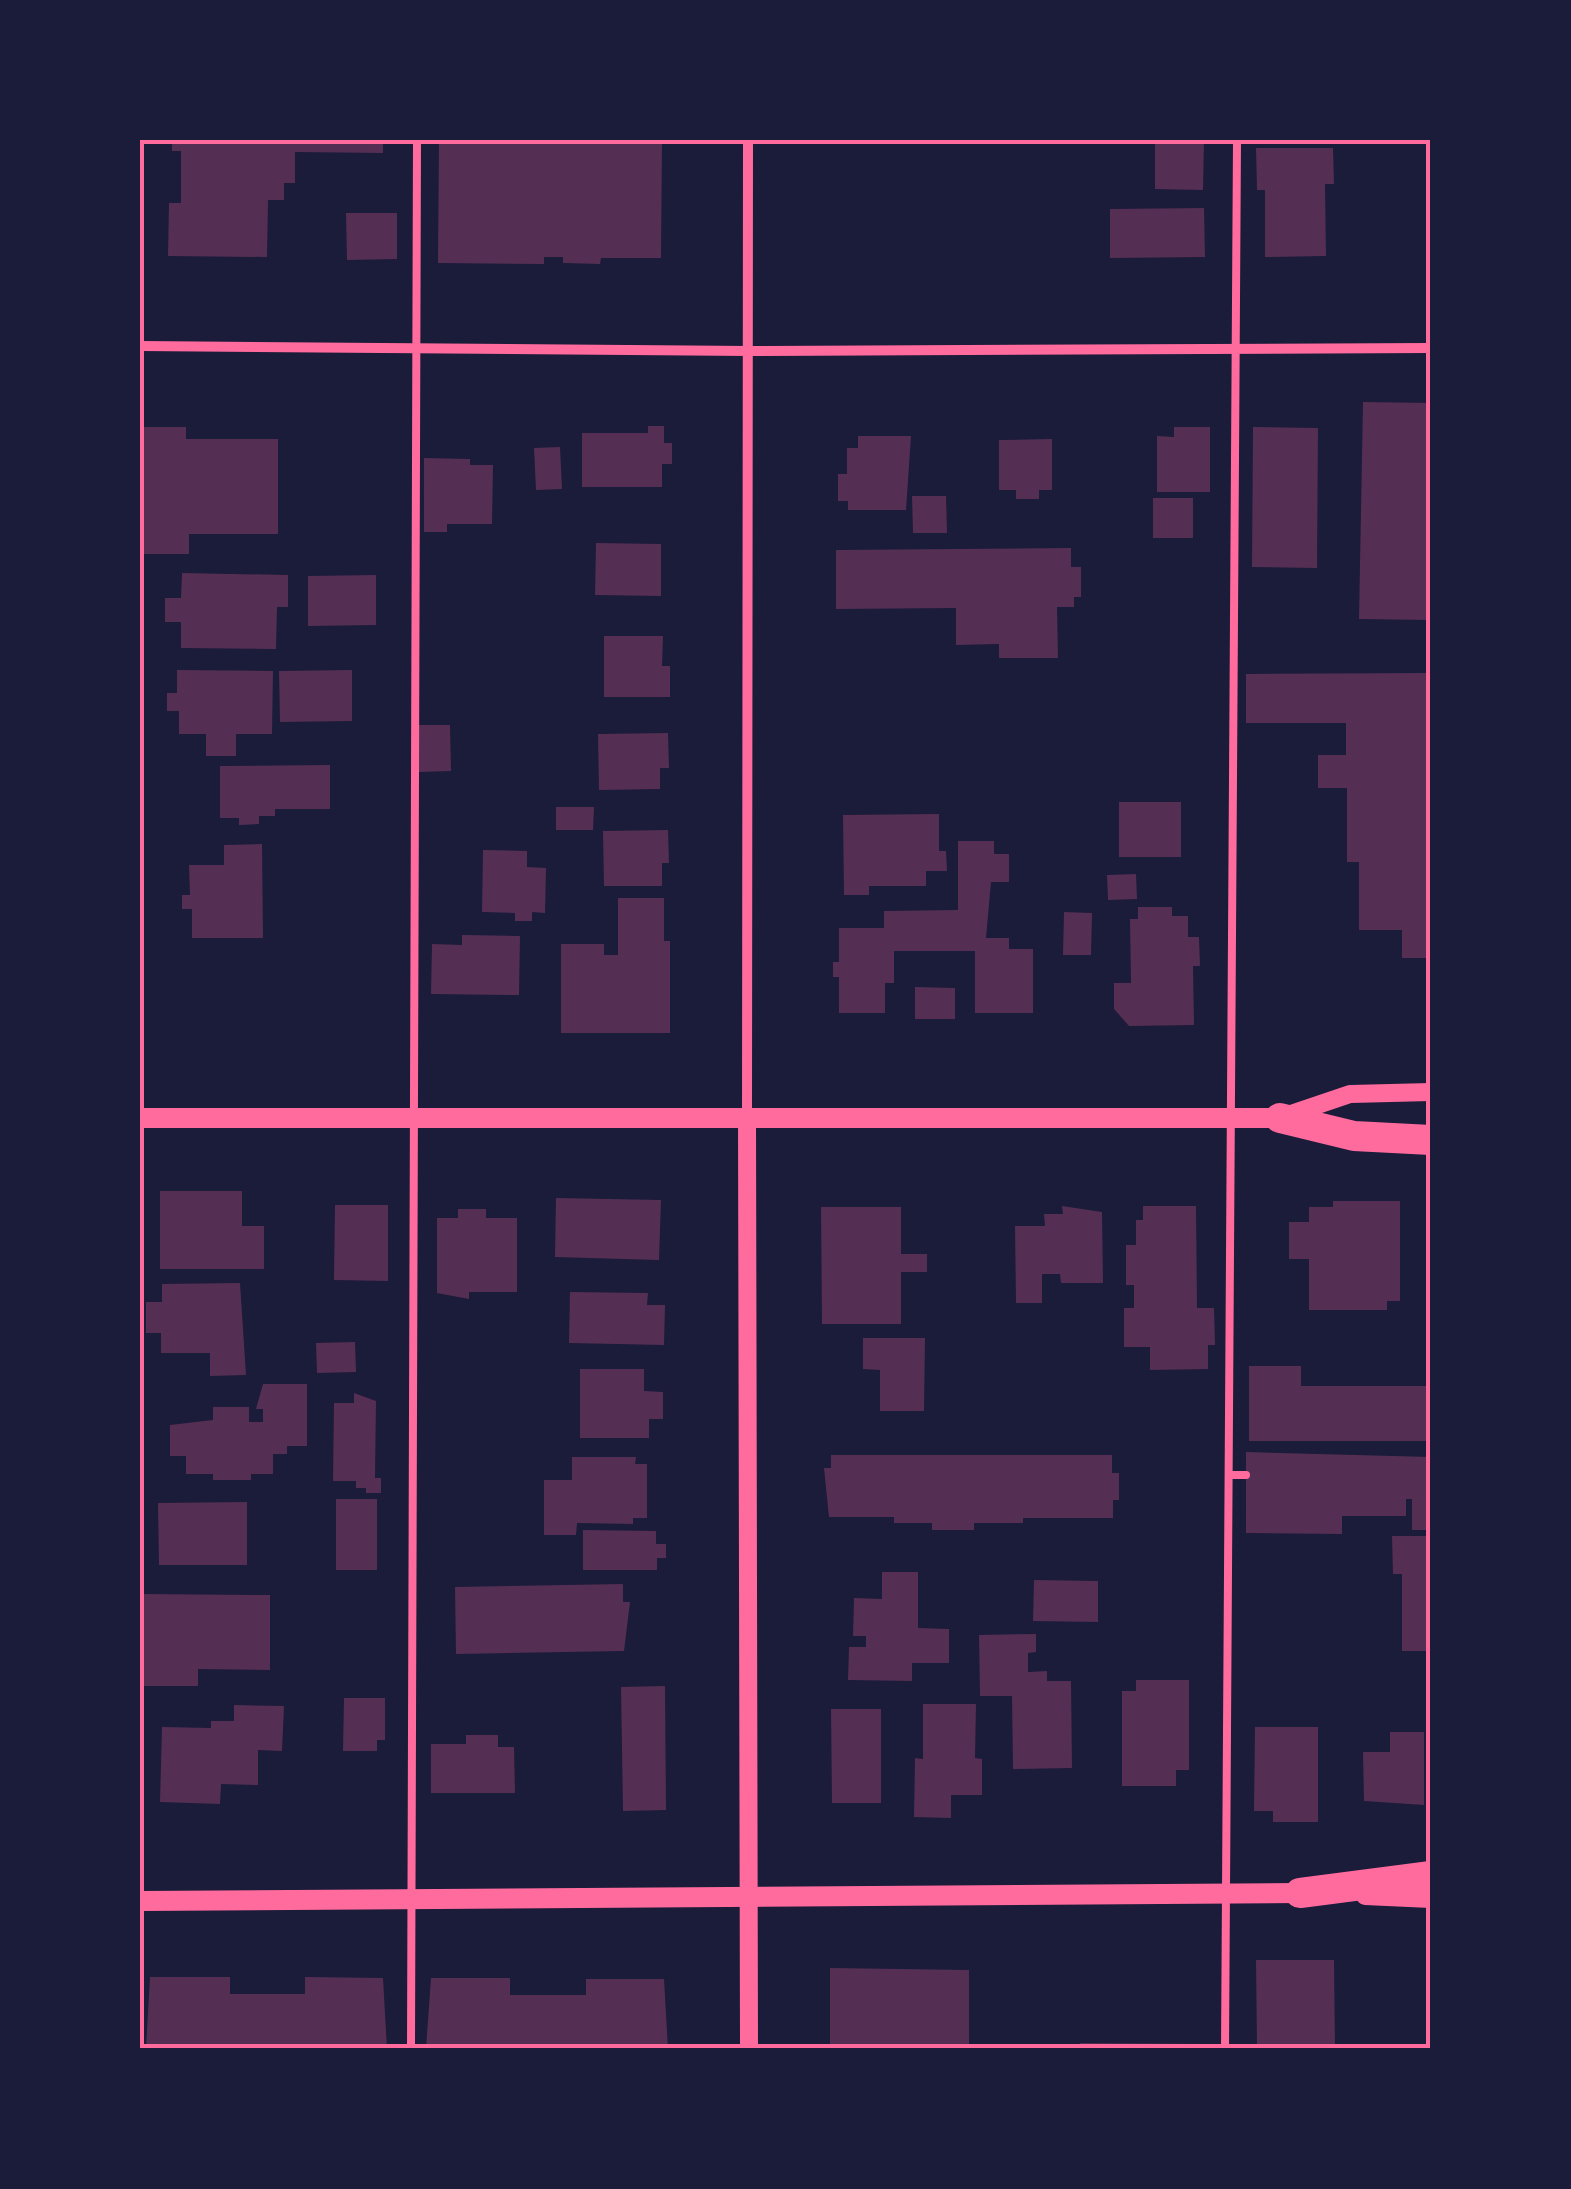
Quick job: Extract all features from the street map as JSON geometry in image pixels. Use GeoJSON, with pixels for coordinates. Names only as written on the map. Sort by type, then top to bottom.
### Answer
{"type":"FeatureCollection","features":[{"type":"Feature","properties":{"kind":"highway"},"geometry":{"type":"LineString","coordinates":[[1280,1118],[1354,1136],[1431,1140]]}},
{"type":"Feature","properties":{"kind":"highway"},"geometry":{"type":"LineString","coordinates":[[1300,1893],[1431,1876]]}},
{"type":"Feature","properties":{"kind":"main road"},"geometry":{"type":"LineString","coordinates":[[140,1118],[1280,1118]]}},
{"type":"Feature","properties":{"kind":"main road"},"geometry":{"type":"LineString","coordinates":[[140,1901],[1300,1893]]}},
{"type":"Feature","properties":{"kind":"street"},"geometry":{"type":"LineString","coordinates":[[748,140],[749,2049]]}},
{"type":"Feature","properties":{"kind":"street"},"geometry":{"type":"LineString","coordinates":[[140,346],[749,351],[1431,348]]}},
{"type":"Feature","properties":{"kind":"street"},"geometry":{"type":"LineString","coordinates":[[1280,1118],[1350,1094],[1431,1092]]}},
{"type":"Feature","properties":{"kind":"street"},"geometry":{"type":"LineString","coordinates":[[1300,1893],[1431,1898]]}},
{"type":"Feature","properties":{"kind":"lane"},"geometry":{"type":"LineString","coordinates":[[411,2049],[417,140]]}},
{"type":"Feature","properties":{"kind":"lane"},"geometry":{"type":"LineString","coordinates":[[1225,2049],[1236,140]]}},
{"type":"Feature","properties":{"kind":"lane"},"geometry":{"type":"LineString","coordinates":[[1230,1475],[1246,1475]]}},
{"type":"Feature","properties":{"kind":"building"},"geometry":{"type":"Polygon","coordinates":[[[172,140],[383,140],[383,153],[295,152],[295,183],[284,183],[284,200],[268,200],[267,257],[168,256],[169,203],[181,203],[181,151],[172,151],[172,140]]]}},
{"type":"Feature","properties":{"kind":"building"},"geometry":{"type":"Polygon","coordinates":[[[439,140],[662,140],[661,258],[601,258],[600,264],[563,263],[563,257],[544,257],[544,264],[438,263],[439,140]]]}},
{"type":"Feature","properties":{"kind":"building"},"geometry":{"type":"Polygon","coordinates":[[[1155,140],[1204,140],[1203,190],[1155,189],[1155,140]]]}},
{"type":"Feature","properties":{"kind":"building"},"geometry":{"type":"Polygon","coordinates":[[[1256,148],[1333,148],[1334,184],[1325,184],[1326,256],[1265,257],[1265,190],[1257,190],[1256,148]]]}},
{"type":"Feature","properties":{"kind":"building"},"geometry":{"type":"Polygon","coordinates":[[[1204,208],[1205,257],[1110,258],[1110,209],[1204,208]]]}},
{"type":"Feature","properties":{"kind":"building"},"geometry":{"type":"Polygon","coordinates":[[[346,213],[397,213],[397,259],[347,260],[346,213]]]}},
{"type":"Feature","properties":{"kind":"building"},"geometry":{"type":"Polygon","coordinates":[[[1363,402],[1431,403],[1431,620],[1359,619],[1363,402]]]}},
{"type":"Feature","properties":{"kind":"building"},"geometry":{"type":"Polygon","coordinates":[[[648,426],[664,426],[664,443],[672,443],[672,464],[662,464],[662,487],[582,487],[582,433],[648,433],[648,426]]]}},
{"type":"Feature","properties":{"kind":"building"},"geometry":{"type":"Polygon","coordinates":[[[141,427],[186,427],[186,439],[278,439],[278,534],[189,534],[189,554],[141,554],[141,427]]]}},
{"type":"Feature","properties":{"kind":"building"},"geometry":{"type":"Polygon","coordinates":[[[1174,427],[1210,427],[1210,492],[1157,492],[1157,436],[1174,437],[1174,427]]]}},
{"type":"Feature","properties":{"kind":"building"},"geometry":{"type":"Polygon","coordinates":[[[1253,427],[1318,428],[1317,568],[1252,567],[1253,427]]]}},
{"type":"Feature","properties":{"kind":"building"},"geometry":{"type":"Polygon","coordinates":[[[858,436],[911,436],[906,510],[848,510],[848,501],[838,501],[838,474],[847,474],[847,448],[858,448],[858,436]]]}},
{"type":"Feature","properties":{"kind":"building"},"geometry":{"type":"Polygon","coordinates":[[[1052,439],[1052,490],[1039,490],[1039,499],[1016,499],[1016,490],[999,490],[999,440],[1052,439]]]}},
{"type":"Feature","properties":{"kind":"building"},"geometry":{"type":"Polygon","coordinates":[[[560,447],[562,489],[536,490],[534,448],[560,447]]]}},
{"type":"Feature","properties":{"kind":"building"},"geometry":{"type":"Polygon","coordinates":[[[424,458],[470,459],[470,465],[493,465],[492,524],[447,524],[447,532],[424,532],[424,458]]]}},
{"type":"Feature","properties":{"kind":"building"},"geometry":{"type":"Polygon","coordinates":[[[912,496],[946,496],[947,533],[913,533],[912,496]]]}},
{"type":"Feature","properties":{"kind":"building"},"geometry":{"type":"Polygon","coordinates":[[[1153,498],[1193,498],[1193,538],[1153,538],[1153,498]]]}},
{"type":"Feature","properties":{"kind":"building"},"geometry":{"type":"Polygon","coordinates":[[[596,543],[661,544],[661,596],[595,595],[596,543]]]}},
{"type":"Feature","properties":{"kind":"building"},"geometry":{"type":"Polygon","coordinates":[[[1071,548],[1071,567],[1081,567],[1081,597],[1074,597],[1074,607],[1057,607],[1058,658],[999,658],[999,644],[956,645],[956,608],[836,609],[836,550],[1071,548]]]}},
{"type":"Feature","properties":{"kind":"building"},"geometry":{"type":"Polygon","coordinates":[[[182,573],[288,575],[288,607],[277,607],[276,649],[181,648],[181,622],[165,622],[165,598],[181,598],[182,573]]]}},
{"type":"Feature","properties":{"kind":"building"},"geometry":{"type":"Polygon","coordinates":[[[376,575],[376,625],[308,626],[308,576],[376,575]]]}},
{"type":"Feature","properties":{"kind":"building"},"geometry":{"type":"Polygon","coordinates":[[[604,636],[663,636],[662,666],[670,666],[670,697],[604,697],[604,636]]]}},
{"type":"Feature","properties":{"kind":"building"},"geometry":{"type":"Polygon","coordinates":[[[177,670],[273,671],[272,734],[236,734],[236,756],[206,756],[206,734],[179,734],[179,711],[167,711],[167,693],[177,693],[177,670]]]}},
{"type":"Feature","properties":{"kind":"building"},"geometry":{"type":"Polygon","coordinates":[[[352,670],[352,721],[280,722],[279,671],[352,670]]]}},
{"type":"Feature","properties":{"kind":"building"},"geometry":{"type":"Polygon","coordinates":[[[1431,673],[1431,958],[1402,958],[1402,930],[1359,930],[1359,862],[1347,862],[1347,788],[1318,788],[1318,755],[1346,755],[1346,723],[1246,723],[1246,674],[1431,673]]]}},
{"type":"Feature","properties":{"kind":"building"},"geometry":{"type":"Polygon","coordinates":[[[419,725],[450,725],[451,771],[419,772],[419,725]]]}},
{"type":"Feature","properties":{"kind":"building"},"geometry":{"type":"Polygon","coordinates":[[[668,733],[669,768],[660,768],[660,789],[599,790],[598,734],[668,733]]]}},
{"type":"Feature","properties":{"kind":"building"},"geometry":{"type":"Polygon","coordinates":[[[330,765],[330,809],[275,809],[275,816],[259,816],[259,824],[239,825],[239,818],[220,818],[220,766],[330,765]]]}},
{"type":"Feature","properties":{"kind":"building"},"geometry":{"type":"Polygon","coordinates":[[[1119,802],[1181,802],[1181,857],[1119,857],[1119,802]]]}},
{"type":"Feature","properties":{"kind":"building"},"geometry":{"type":"Polygon","coordinates":[[[556,807],[594,807],[593,830],[556,830],[556,807]]]}},
{"type":"Feature","properties":{"kind":"building"},"geometry":{"type":"Polygon","coordinates":[[[939,814],[939,851],[946,851],[947,871],[926,871],[926,886],[869,886],[869,895],[844,895],[843,815],[939,814]]]}},
{"type":"Feature","properties":{"kind":"building"},"geometry":{"type":"Polygon","coordinates":[[[668,830],[669,863],[662,863],[662,886],[604,886],[603,831],[668,830]]]}},
{"type":"Feature","properties":{"kind":"building"},"geometry":{"type":"Polygon","coordinates":[[[958,841],[994,841],[994,854],[1009,854],[1009,882],[991,882],[986,938],[1009,938],[1009,949],[1033,949],[1033,1013],[975,1013],[975,951],[894,951],[894,983],[885,983],[885,1013],[839,1013],[839,977],[833,977],[833,962],[839,962],[839,928],[884,928],[884,911],[958,910],[958,841]]]}},
{"type":"Feature","properties":{"kind":"building"},"geometry":{"type":"Polygon","coordinates":[[[262,844],[263,938],[192,938],[192,909],[182,909],[182,895],[190,895],[189,865],[224,865],[224,845],[262,844]]]}},
{"type":"Feature","properties":{"kind":"building"},"geometry":{"type":"Polygon","coordinates":[[[483,850],[527,851],[527,867],[546,868],[545,913],[532,912],[532,921],[515,921],[515,913],[482,912],[483,850]]]}},
{"type":"Feature","properties":{"kind":"building"},"geometry":{"type":"Polygon","coordinates":[[[1136,874],[1137,899],[1108,900],[1107,875],[1136,874]]]}},
{"type":"Feature","properties":{"kind":"building"},"geometry":{"type":"Polygon","coordinates":[[[618,898],[664,898],[664,941],[670,941],[670,1033],[561,1033],[561,944],[604,944],[604,955],[618,955],[618,898]]]}},
{"type":"Feature","properties":{"kind":"building"},"geometry":{"type":"Polygon","coordinates":[[[1138,907],[1172,907],[1172,916],[1188,916],[1188,937],[1199,937],[1200,966],[1193,966],[1194,1025],[1129,1026],[1114,1009],[1114,983],[1131,983],[1130,919],[1138,919],[1138,907]]]}},
{"type":"Feature","properties":{"kind":"building"},"geometry":{"type":"Polygon","coordinates":[[[1064,912],[1092,913],[1091,955],[1063,955],[1064,912]]]}},
{"type":"Feature","properties":{"kind":"building"},"geometry":{"type":"Polygon","coordinates":[[[462,935],[520,936],[519,995],[431,994],[432,944],[462,945],[462,935]]]}},
{"type":"Feature","properties":{"kind":"building"},"geometry":{"type":"Polygon","coordinates":[[[915,987],[955,988],[955,1019],[915,1019],[915,987]]]}},
{"type":"Feature","properties":{"kind":"building"},"geometry":{"type":"Polygon","coordinates":[[[160,1191],[242,1191],[242,1226],[264,1226],[264,1269],[160,1269],[160,1191]]]}},
{"type":"Feature","properties":{"kind":"building"},"geometry":{"type":"Polygon","coordinates":[[[556,1198],[661,1200],[659,1260],[555,1257],[556,1198]]]}},
{"type":"Feature","properties":{"kind":"building"},"geometry":{"type":"Polygon","coordinates":[[[1333,1201],[1400,1201],[1400,1301],[1387,1301],[1387,1310],[1309,1310],[1309,1259],[1289,1259],[1289,1222],[1309,1222],[1309,1207],[1333,1207],[1333,1201]]]}},
{"type":"Feature","properties":{"kind":"building"},"geometry":{"type":"Polygon","coordinates":[[[335,1205],[388,1205],[388,1281],[334,1280],[335,1205]]]}},
{"type":"Feature","properties":{"kind":"building"},"geometry":{"type":"Polygon","coordinates":[[[1062,1206],[1102,1212],[1103,1283],[1061,1283],[1060,1274],[1042,1274],[1042,1303],[1016,1303],[1015,1226],[1045,1226],[1044,1214],[1063,1214],[1062,1206]]]}},
{"type":"Feature","properties":{"kind":"building"},"geometry":{"type":"Polygon","coordinates":[[[1143,1206],[1196,1206],[1197,1308],[1214,1308],[1215,1345],[1208,1345],[1208,1369],[1150,1370],[1150,1347],[1124,1347],[1124,1308],[1134,1308],[1134,1285],[1126,1285],[1126,1245],[1136,1245],[1136,1220],[1143,1220],[1143,1206]]]}},
{"type":"Feature","properties":{"kind":"building"},"geometry":{"type":"Polygon","coordinates":[[[821,1207],[901,1207],[901,1254],[927,1254],[927,1272],[901,1272],[901,1324],[822,1324],[821,1207]]]}},
{"type":"Feature","properties":{"kind":"building"},"geometry":{"type":"Polygon","coordinates":[[[458,1209],[486,1209],[486,1218],[517,1218],[517,1292],[469,1292],[469,1299],[437,1293],[437,1218],[458,1218],[458,1209]]]}},
{"type":"Feature","properties":{"kind":"building"},"geometry":{"type":"Polygon","coordinates":[[[240,1283],[246,1375],[210,1376],[210,1353],[161,1353],[161,1333],[146,1333],[146,1302],[162,1302],[162,1284],[240,1283]]]}},
{"type":"Feature","properties":{"kind":"building"},"geometry":{"type":"Polygon","coordinates":[[[570,1292],[648,1293],[647,1305],[665,1305],[664,1345],[569,1343],[570,1292]]]}},
{"type":"Feature","properties":{"kind":"building"},"geometry":{"type":"Polygon","coordinates":[[[863,1338],[925,1338],[924,1411],[880,1411],[880,1370],[863,1369],[863,1338]]]}},
{"type":"Feature","properties":{"kind":"building"},"geometry":{"type":"Polygon","coordinates":[[[355,1342],[356,1372],[317,1373],[316,1343],[355,1342]]]}},
{"type":"Feature","properties":{"kind":"building"},"geometry":{"type":"Polygon","coordinates":[[[1249,1366],[1301,1366],[1301,1386],[1431,1386],[1431,1441],[1249,1441],[1249,1366]]]}},
{"type":"Feature","properties":{"kind":"building"},"geometry":{"type":"Polygon","coordinates":[[[580,1369],[644,1369],[644,1391],[663,1392],[663,1419],[649,1419],[649,1438],[580,1438],[580,1369]]]}},
{"type":"Feature","properties":{"kind":"building"},"geometry":{"type":"Polygon","coordinates":[[[263,1384],[307,1384],[307,1446],[287,1446],[287,1454],[273,1454],[273,1474],[251,1474],[251,1480],[213,1480],[213,1474],[186,1474],[186,1456],[170,1456],[170,1425],[213,1420],[213,1407],[249,1407],[249,1422],[263,1422],[263,1409],[256,1409],[263,1384]]]}},
{"type":"Feature","properties":{"kind":"building"},"geometry":{"type":"Polygon","coordinates":[[[354,1393],[376,1401],[375,1478],[381,1478],[381,1493],[366,1493],[366,1488],[356,1488],[356,1481],[333,1481],[334,1403],[354,1403],[354,1393]]]}},
{"type":"Feature","properties":{"kind":"building"},"geometry":{"type":"Polygon","coordinates":[[[1246,1452],[1431,1457],[1431,1530],[1412,1530],[1412,1499],[1406,1499],[1406,1516],[1342,1516],[1342,1534],[1246,1533],[1246,1452]]]}},
{"type":"Feature","properties":{"kind":"building"},"geometry":{"type":"Polygon","coordinates":[[[831,1455],[1112,1455],[1112,1473],[1119,1473],[1119,1500],[1113,1500],[1113,1518],[1023,1518],[1023,1523],[974,1523],[974,1530],[932,1530],[932,1523],[894,1523],[894,1517],[829,1517],[824,1468],[831,1468],[831,1455]]]}},
{"type":"Feature","properties":{"kind":"building"},"geometry":{"type":"Polygon","coordinates":[[[572,1457],[636,1457],[635,1464],[647,1464],[647,1518],[633,1518],[633,1524],[577,1523],[576,1535],[544,1535],[544,1480],[572,1480],[572,1457]]]}},
{"type":"Feature","properties":{"kind":"building"},"geometry":{"type":"Polygon","coordinates":[[[336,1499],[377,1499],[377,1570],[336,1570],[336,1499]]]}},
{"type":"Feature","properties":{"kind":"building"},"geometry":{"type":"Polygon","coordinates":[[[247,1502],[247,1565],[159,1565],[158,1503],[247,1502]]]}},
{"type":"Feature","properties":{"kind":"building"},"geometry":{"type":"Polygon","coordinates":[[[583,1530],[656,1531],[656,1544],[666,1544],[666,1558],[657,1558],[657,1570],[583,1570],[583,1530]]]}},
{"type":"Feature","properties":{"kind":"building"},"geometry":{"type":"Polygon","coordinates":[[[1392,1536],[1431,1536],[1431,1651],[1402,1651],[1402,1574],[1393,1574],[1392,1536]]]}},
{"type":"Feature","properties":{"kind":"building"},"geometry":{"type":"Polygon","coordinates":[[[882,1572],[918,1572],[918,1628],[949,1629],[949,1663],[912,1663],[912,1681],[848,1680],[849,1647],[866,1647],[866,1636],[853,1636],[854,1598],[882,1599],[882,1572]]]}},
{"type":"Feature","properties":{"kind":"building"},"geometry":{"type":"Polygon","coordinates":[[[1034,1580],[1098,1581],[1098,1622],[1033,1621],[1034,1580]]]}},
{"type":"Feature","properties":{"kind":"building"},"geometry":{"type":"Polygon","coordinates":[[[623,1584],[623,1602],[630,1602],[624,1651],[456,1654],[455,1587],[623,1584]]]}},
{"type":"Feature","properties":{"kind":"building"},"geometry":{"type":"Polygon","coordinates":[[[140,1594],[270,1595],[270,1670],[198,1669],[198,1686],[140,1686],[140,1594]]]}},
{"type":"Feature","properties":{"kind":"building"},"geometry":{"type":"Polygon","coordinates":[[[1036,1634],[1036,1652],[1028,1653],[1028,1672],[1047,1671],[1047,1681],[1071,1681],[1072,1768],[1013,1769],[1012,1696],[980,1696],[979,1635],[1036,1634]]]}},
{"type":"Feature","properties":{"kind":"building"},"geometry":{"type":"Polygon","coordinates":[[[1136,1680],[1189,1680],[1189,1770],[1176,1770],[1176,1786],[1122,1786],[1122,1691],[1136,1691],[1136,1680]]]}},
{"type":"Feature","properties":{"kind":"building"},"geometry":{"type":"Polygon","coordinates":[[[665,1686],[666,1810],[623,1811],[621,1687],[665,1686]]]}},
{"type":"Feature","properties":{"kind":"building"},"geometry":{"type":"Polygon","coordinates":[[[344,1698],[385,1698],[385,1740],[377,1740],[377,1751],[343,1751],[344,1698]]]}},
{"type":"Feature","properties":{"kind":"building"},"geometry":{"type":"Polygon","coordinates":[[[923,1704],[976,1704],[975,1758],[982,1759],[982,1795],[951,1795],[951,1818],[914,1817],[915,1758],[923,1759],[923,1704]]]}},
{"type":"Feature","properties":{"kind":"building"},"geometry":{"type":"Polygon","coordinates":[[[234,1705],[284,1706],[282,1751],[258,1750],[258,1785],[221,1784],[220,1804],[160,1802],[162,1727],[211,1728],[211,1721],[234,1721],[234,1705]]]}},
{"type":"Feature","properties":{"kind":"building"},"geometry":{"type":"Polygon","coordinates":[[[831,1709],[881,1709],[881,1803],[832,1803],[831,1709]]]}},
{"type":"Feature","properties":{"kind":"building"},"geometry":{"type":"Polygon","coordinates":[[[1255,1727],[1318,1727],[1318,1822],[1273,1822],[1273,1811],[1254,1811],[1255,1727]]]}},
{"type":"Feature","properties":{"kind":"building"},"geometry":{"type":"Polygon","coordinates":[[[1390,1732],[1424,1732],[1424,1805],[1364,1801],[1363,1752],[1390,1752],[1390,1732]]]}},
{"type":"Feature","properties":{"kind":"building"},"geometry":{"type":"Polygon","coordinates":[[[466,1735],[498,1735],[498,1747],[514,1747],[515,1793],[431,1793],[431,1744],[466,1744],[466,1735]]]}},
{"type":"Feature","properties":{"kind":"building"},"geometry":{"type":"Polygon","coordinates":[[[1256,1960],[1334,1960],[1335,2049],[1257,2049],[1256,1960]]]}},
{"type":"Feature","properties":{"kind":"building"},"geometry":{"type":"Polygon","coordinates":[[[830,1968],[969,1970],[969,2049],[830,2049],[830,1968]]]}},
{"type":"Feature","properties":{"kind":"building"},"geometry":{"type":"Polygon","coordinates":[[[150,1977],[230,1977],[230,1994],[305,1994],[305,1977],[383,1978],[387,2049],[146,2049],[150,1977]]]}},
{"type":"Feature","properties":{"kind":"building"},"geometry":{"type":"Polygon","coordinates":[[[431,1978],[510,1978],[510,1995],[586,1995],[586,1979],[664,1979],[668,2049],[426,2049],[431,1978]]]}},
{"type":"Feature","properties":{"kind":"building"},"geometry":{"type":"Polygon","coordinates":[[[1080,2043],[1212,2044],[1212,2049],[1080,2049],[1080,2043]]]}}]}
